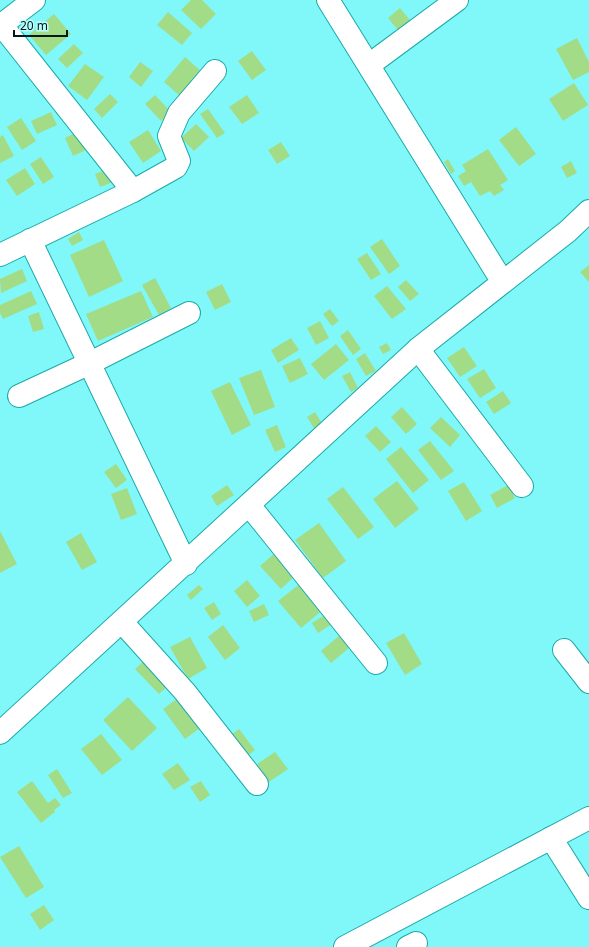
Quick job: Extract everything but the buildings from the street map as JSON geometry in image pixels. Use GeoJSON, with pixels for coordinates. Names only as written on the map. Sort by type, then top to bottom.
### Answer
{"type":"FeatureCollection","features":[{"type":"Feature","properties":{"kind":"street"},"geometry":{"type":"LineString","coordinates":[[34,0],[1,25],[133,191]]}},
{"type":"Feature","properties":{"kind":"street"},"geometry":{"type":"LineString","coordinates":[[328,0],[502,281]]}},
{"type":"Feature","properties":{"kind":"street"},"geometry":{"type":"LineString","coordinates":[[369,65],[457,0]]}},
{"type":"Feature","properties":{"kind":"street"},"geometry":{"type":"LineString","coordinates":[[0,255],[133,191],[176,167],[179,161],[169,136],[179,113],[215,71]]}},
{"type":"Feature","properties":{"kind":"street"},"geometry":{"type":"LineString","coordinates":[[0,733],[186,564],[418,349],[502,281],[568,231],[589,211]]}},
{"type":"Feature","properties":{"kind":"street"},"geometry":{"type":"LineString","coordinates":[[30,240],[186,564]]}},
{"type":"Feature","properties":{"kind":"street"},"geometry":{"type":"LineString","coordinates":[[19,396],[90,363],[189,313]]}},
{"type":"Feature","properties":{"kind":"street"},"geometry":{"type":"LineString","coordinates":[[418,349],[522,486]]}},
{"type":"Feature","properties":{"kind":"street"},"geometry":{"type":"LineString","coordinates":[[249,505],[376,663]]}},
{"type":"Feature","properties":{"kind":"street"},"geometry":{"type":"LineString","coordinates":[[122,622],[185,692],[257,784]]}},
{"type":"Feature","properties":{"kind":"street"},"geometry":{"type":"LineString","coordinates":[[564,650],[589,682]]}},
{"type":"Feature","properties":{"kind":"street"},"geometry":{"type":"LineString","coordinates":[[345,947],[589,818]]}},
{"type":"Feature","properties":{"kind":"street"},"geometry":{"type":"LineString","coordinates":[[551,838],[589,898]]}}]}
